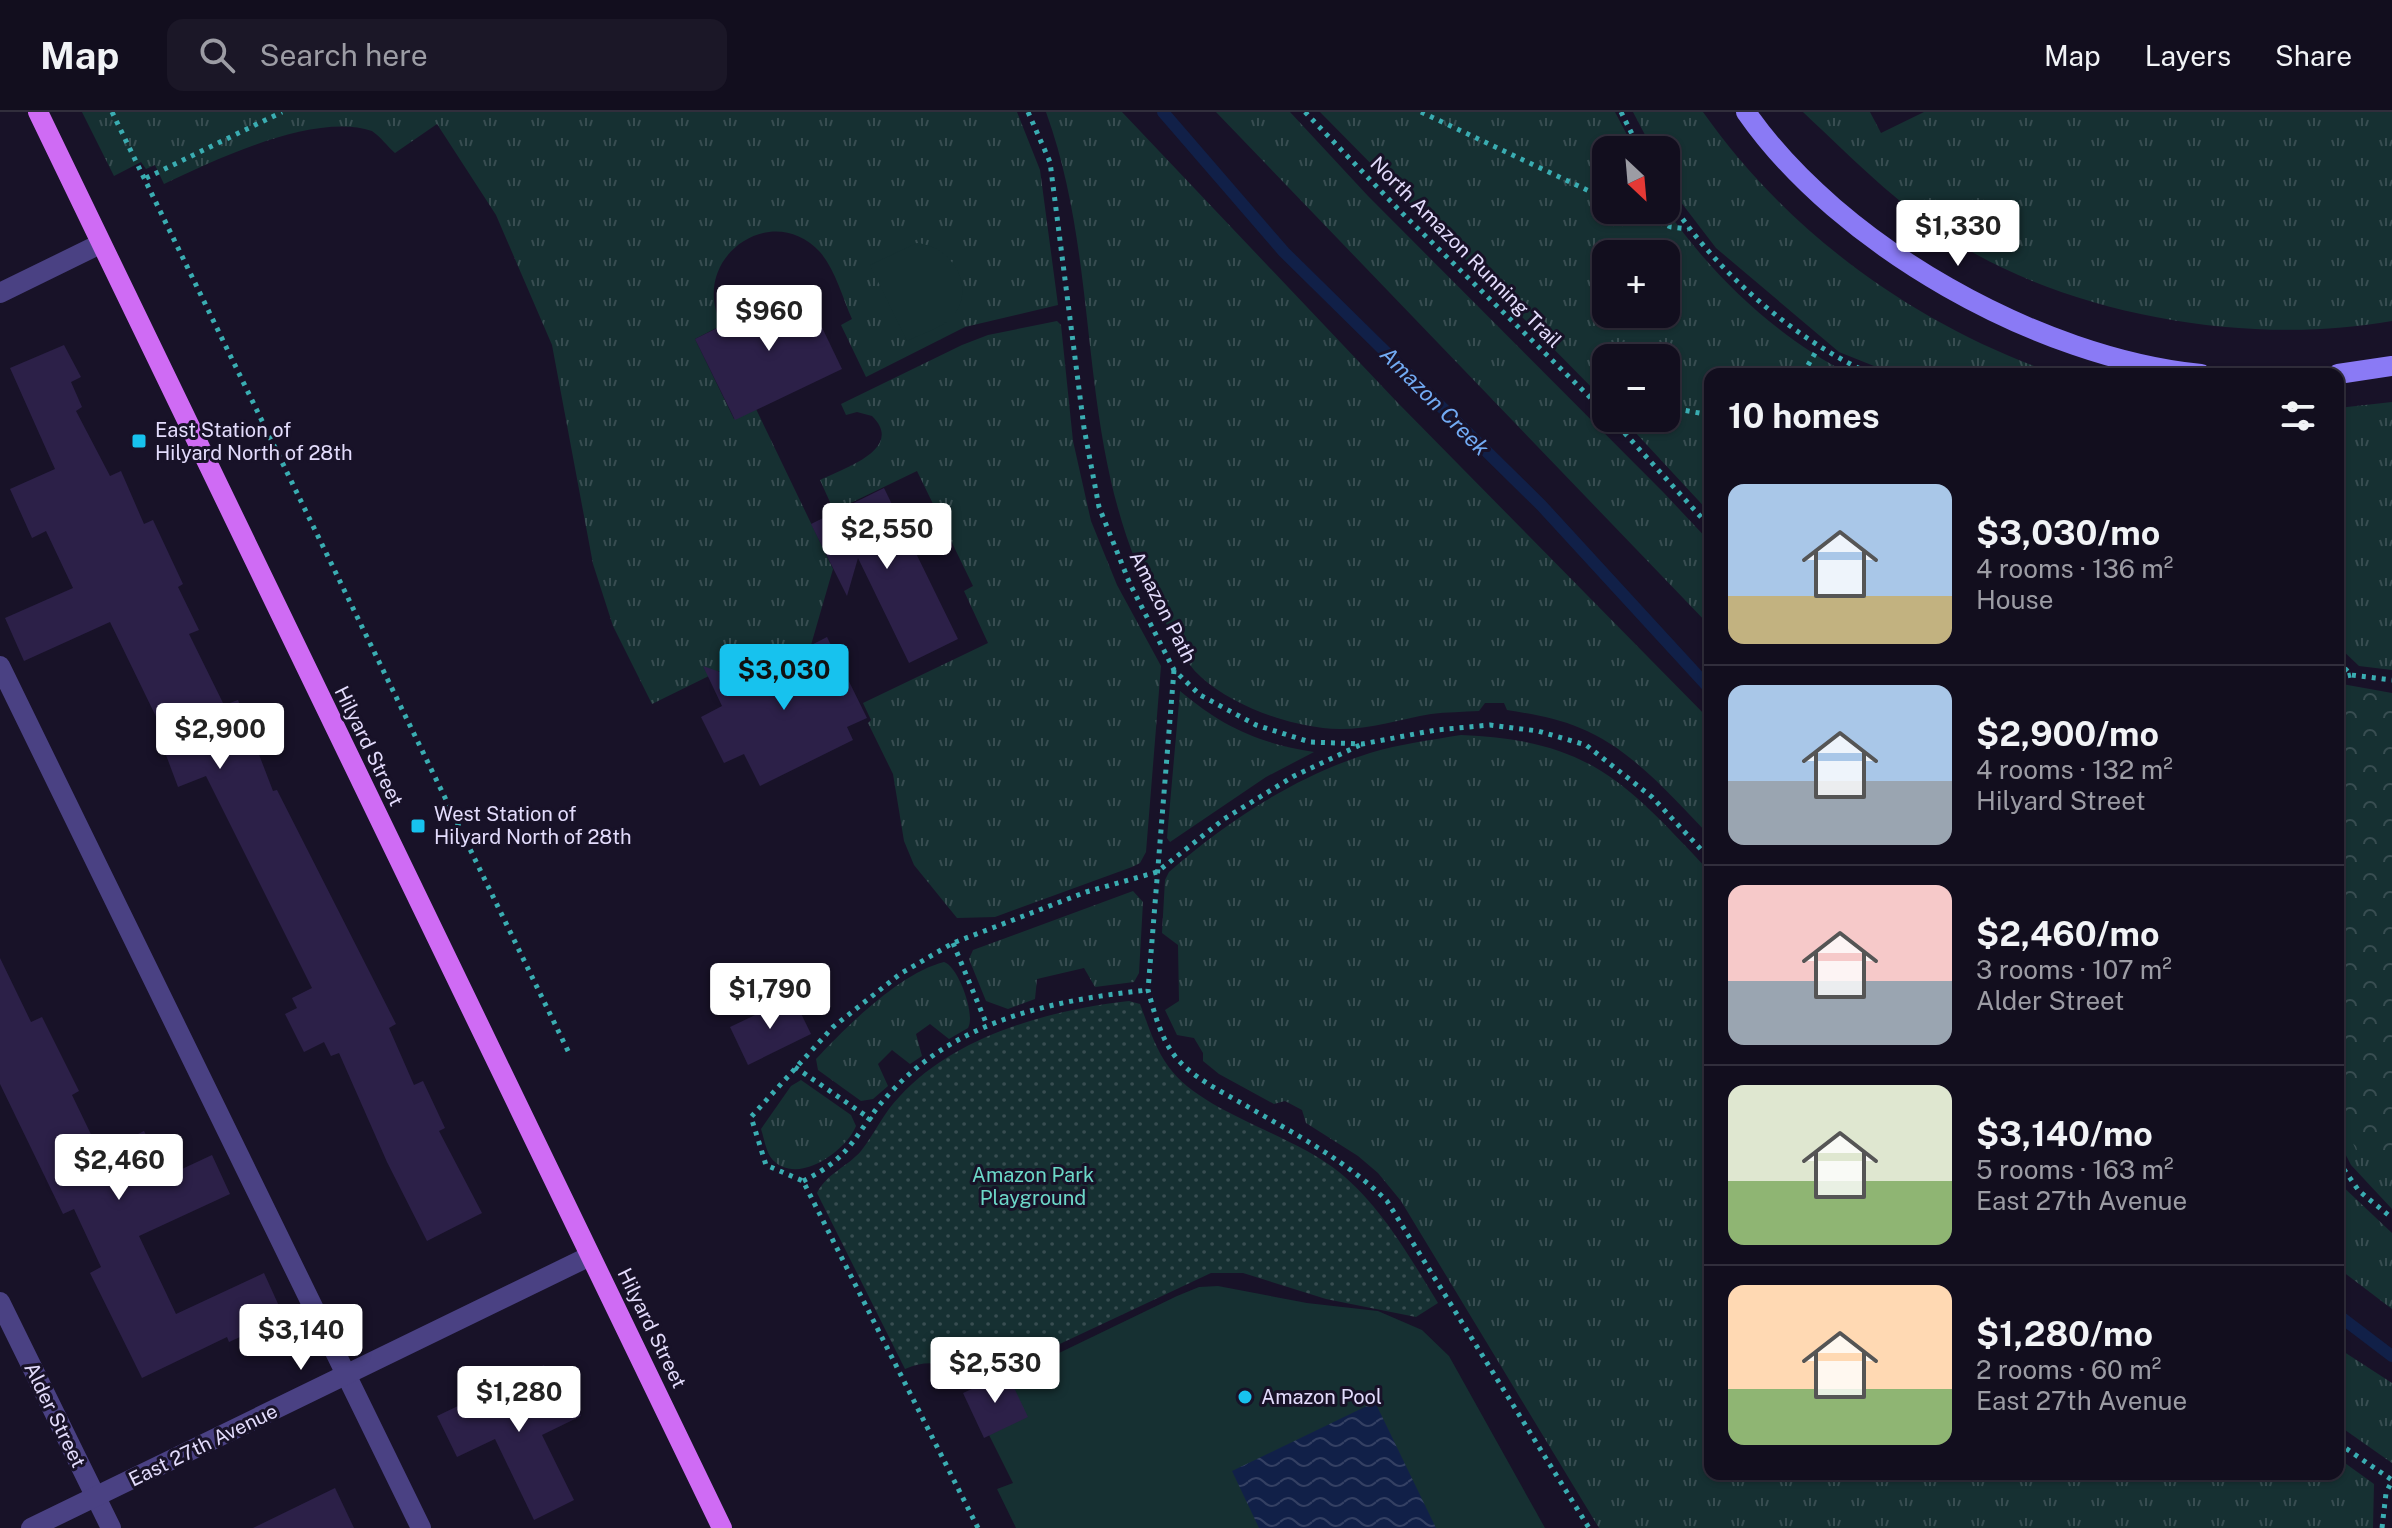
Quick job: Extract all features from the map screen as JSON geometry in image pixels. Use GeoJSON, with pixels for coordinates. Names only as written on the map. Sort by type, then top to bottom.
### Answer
{"type":"FeatureCollection","features":[{"type":"Feature","properties":{"kind":"main road","name":"Hilyard Street"},"geometry":{"type":"LineString","coordinates":[[38,112],[722,1528]]}},
{"type":"Feature","properties":{"kind":"main road"},"geometry":{"type":"LineString","coordinates":[[1746,112],[1831,206],[1917,271],[2009,321],[2109,354],[2173,368]]}},
{"type":"Feature","properties":{"kind":"main road"},"geometry":{"type":"LineString","coordinates":[[2344,373],[2392,366]]}},
{"type":"Feature","properties":{"kind":"street"},"geometry":{"type":"LineString","coordinates":[[0,293],[100,244]]}},
{"type":"Feature","properties":{"kind":"street"},"geometry":{"type":"LineString","coordinates":[[0,666],[421,1528]]}},
{"type":"Feature","properties":{"kind":"street","name":"East 27th Avenue"},"geometry":{"type":"LineString","coordinates":[[31,1528],[590,1256]]}},
{"type":"Feature","properties":{"kind":"street","name":"Alder Street"},"geometry":{"type":"LineString","coordinates":[[0,1302],[111,1528]]}},
{"type":"Feature","properties":{"kind":"path"},"geometry":{"type":"LineString","coordinates":[[112,112],[569,1053]]}},
{"type":"Feature","properties":{"kind":"path"},"geometry":{"type":"LineString","coordinates":[[146,178],[282,112]]}},
{"type":"Feature","properties":{"kind":"path","name":"Amazon Path"},"geometry":{"type":"LineString","coordinates":[[1028,112],[1050,162],[1084,428],[1099,507],[1130,584],[1174,670],[1200,695],[1256,725],[1310,742],[1362,744],[1436,730],[1490,725],[1538,731],[1586,745],[1652,797],[1704,853]]}},
{"type":"Feature","properties":{"kind":"path","name":"North Amazon Running Trail"},"geometry":{"type":"LineString","coordinates":[[1305,112],[1402,213],[1592,399]]}},
{"type":"Feature","properties":{"kind":"path"},"geometry":{"type":"LineString","coordinates":[[1421,112],[1592,192]]}},
{"type":"Feature","properties":{"kind":"path"},"geometry":{"type":"LineString","coordinates":[[1621,112],[1633,136]]}},
{"type":"Feature","properties":{"kind":"path"},"geometry":{"type":"LineString","coordinates":[[1680,216],[1729,272],[1818,348],[1859,368]]}},
{"type":"Feature","properties":{"kind":"path"},"geometry":{"type":"LineString","coordinates":[[1664,224],[1688,229]]}},
{"type":"Feature","properties":{"kind":"path"},"geometry":{"type":"LineString","coordinates":[[1806,368],[1818,348]]}},
{"type":"Feature","properties":{"kind":"path"},"geometry":{"type":"LineString","coordinates":[[1680,410],[1704,414]]}},
{"type":"Feature","properties":{"kind":"path"},"geometry":{"type":"LineString","coordinates":[[1624,432],[1704,520]]}},
{"type":"Feature","properties":{"kind":"path"},"geometry":{"type":"LineString","coordinates":[[2344,667],[2351,675]]}},
{"type":"Feature","properties":{"kind":"path"},"geometry":{"type":"LineString","coordinates":[[1174,670],[1148,990],[1165,1040],[1180,1062],[1204,1081],[1324,1152],[1365,1180],[1387,1201],[1589,1528]]}},
{"type":"Feature","properties":{"kind":"path"},"geometry":{"type":"LineString","coordinates":[[2344,677],[2392,680]]}},
{"type":"Feature","properties":{"kind":"path"},"geometry":{"type":"LineString","coordinates":[[978,1528],[803,1181],[766,1165],[751,1117],[833,1027],[900,974],[953,943],[1086,892],[1157,872],[1224,819],[1294,776],[1362,744]]}},
{"type":"Feature","properties":{"kind":"path"},"geometry":{"type":"LineString","coordinates":[[953,943],[987,1025]]}},
{"type":"Feature","properties":{"kind":"path"},"geometry":{"type":"LineString","coordinates":[[803,1181],[838,1161],[891,1091],[947,1047],[987,1025],[1037,1006],[1148,990]]}},
{"type":"Feature","properties":{"kind":"path"},"geometry":{"type":"LineString","coordinates":[[795,1067],[872,1120]]}},
{"type":"Feature","properties":{"kind":"path"},"geometry":{"type":"LineString","coordinates":[[2344,1170],[2359,1191],[2392,1218]]}},
{"type":"Feature","properties":{"kind":"path"},"geometry":{"type":"LineString","coordinates":[[2344,1447],[2392,1480],[2386,1493],[2382,1528]]}},
{"type":"Feature","properties":{"kind":"green space"},"geometry":{"type":"Polygon","coordinates":[[[82,112],[1017,112],[1040,170],[1058,305],[965,327],[866,377],[841,325],[852,319],[834,275],[820,252],[800,237],[779,231],[758,234],[740,244],[725,259],[716,279],[714,301],[722,325],[695,339],[734,419],[756,409],[833,569],[811,645],[743,680],[719,671],[652,704],[613,626],[593,564],[552,345],[496,215],[437,124],[395,153],[372,131],[349,127],[295,133],[238,151],[164,184],[155,165],[146,169],[141,162],[114,176],[82,112]]]}},
{"type":"Feature","properties":{"kind":"green space"},"geometry":{"type":"Polygon","coordinates":[[[1046,112],[1122,112],[1397,402],[1704,714],[1704,830],[1666,790],[1617,748],[1580,728],[1507,710],[1504,703],[1485,703],[1479,711],[1431,714],[1364,727],[1323,728],[1291,722],[1242,704],[1213,687],[1195,671],[1162,616],[1133,555],[1114,493],[1101,430],[1077,238],[1064,174],[1046,112]]]}},
{"type":"Feature","properties":{"kind":"green space"},"geometry":{"type":"Polygon","coordinates":[[[1216,112],[1290,112],[1368,196],[1592,421],[1592,432],[1603,432],[1704,536],[1704,620],[1216,112]]]}},
{"type":"Feature","properties":{"kind":"green space"},"geometry":{"type":"Polygon","coordinates":[[[1320,112],[1615,112],[1628,136],[1592,136],[1592,224],[1677,224],[1704,258],[1748,303],[1796,342],[1838,368],[1704,368],[1704,507],[1635,432],[1680,432],[1680,344],[1592,344],[1592,388],[1320,112]]]}},
{"type":"Feature","properties":{"kind":"green space"},"geometry":{"type":"Polygon","coordinates":[[[1633,112],[1703,112],[1775,198],[1815,236],[1859,270],[1953,330],[2040,368],[1879,368],[1839,352],[1716,248],[1680,201],[1680,136],[1646,136],[1633,112]]]}},
{"type":"Feature","properties":{"kind":"green space"},"geometry":{"type":"Polygon","coordinates":[[[1803,112],[1870,112],[1881,133],[1924,112],[2392,112],[2392,321],[2341,328],[2287,330],[2232,327],[2176,321],[2122,310],[2069,294],[2018,275],[1972,252],[1926,222],[1883,187],[1803,112]]]}},
{"type":"Feature","properties":{"kind":"green space"},"geometry":{"type":"Polygon","coordinates":[[[917,243],[929,246],[950,260],[961,281],[962,293],[959,305],[948,321],[907,341],[870,265],[917,243]]]}},
{"type":"Feature","properties":{"kind":"green space"},"geometry":{"type":"Polygon","coordinates":[[[1057,321],[1061,325],[1073,441],[1091,521],[1117,585],[1161,666],[1146,852],[1140,863],[1132,867],[995,917],[957,918],[914,865],[904,841],[893,774],[868,723],[871,720],[863,703],[988,643],[964,591],[973,586],[917,471],[834,511],[820,480],[867,456],[881,438],[880,428],[872,416],[857,412],[846,415],[841,404],[988,335],[1057,321]]]}},
{"type":"Feature","properties":{"kind":"green space"},"geometry":{"type":"Polygon","coordinates":[[[2392,402],[2392,670],[2359,666],[2344,652],[2344,407],[2392,402]]]}},
{"type":"Feature","properties":{"kind":"green space"},"geometry":{"type":"Polygon","coordinates":[[[2344,684],[2392,693],[2392,1152],[2358,1155],[2344,1122],[2344,684]]]}},
{"type":"Feature","properties":{"kind":"green space"},"geometry":{"type":"Polygon","coordinates":[[[1180,691],[1242,732],[1275,744],[1314,752],[1266,777],[1170,842],[1167,838],[1180,691]]]}},
{"type":"Feature","properties":{"kind":"green space"},"geometry":{"type":"Polygon","coordinates":[[[1461,735],[1506,739],[1543,746],[1575,757],[1629,791],[1704,866],[1704,1480],[2344,1480],[2344,1462],[2374,1484],[2373,1528],[1599,1528],[1401,1201],[1378,1173],[1358,1156],[1306,1123],[1302,1110],[1285,1101],[1274,1104],[1219,1074],[1203,1061],[1203,1053],[1194,1038],[1177,1035],[1165,1010],[1179,1001],[1178,945],[1162,933],[1165,880],[1169,872],[1214,835],[1289,787],[1342,763],[1416,742],[1461,735]]]}},
{"type":"Feature","properties":{"kind":"green space"},"geometry":{"type":"Polygon","coordinates":[[[1133,891],[1143,902],[1139,973],[1134,982],[1095,987],[1084,968],[1037,979],[1035,999],[1008,1009],[986,1001],[969,959],[973,950],[1133,891]]]}},
{"type":"Feature","properties":{"kind":"green space"},"geometry":{"type":"Polygon","coordinates":[[[944,962],[955,972],[968,1002],[968,1028],[949,1039],[930,1024],[916,1034],[922,1056],[910,1064],[892,1050],[878,1064],[888,1086],[873,1099],[861,1101],[818,1070],[816,1059],[875,1002],[910,977],[944,962]]]}},
{"type":"Feature","properties":{"kind":"green space","name":"Amazon Park Playground"},"geometry":{"type":"Polygon","coordinates":[[[1129,1001],[1140,1004],[1159,1052],[1183,1082],[1224,1110],[1319,1158],[1354,1186],[1394,1233],[1438,1303],[1416,1317],[1326,1299],[1243,1273],[1211,1273],[968,1387],[955,1372],[940,1364],[923,1364],[905,1369],[817,1193],[821,1186],[861,1151],[900,1096],[948,1057],[1006,1029],[1037,1019],[1129,1001]]]}},
{"type":"Feature","properties":{"kind":"green space"},"geometry":{"type":"Polygon","coordinates":[[[801,1080],[851,1115],[856,1126],[851,1136],[832,1155],[807,1167],[794,1169],[782,1167],[772,1159],[761,1129],[791,1086],[801,1080]]]}},
{"type":"Feature","properties":{"kind":"green space"},"geometry":{"type":"Polygon","coordinates":[[[2344,1114],[2392,1152],[2392,1209],[2351,1165],[2344,1152],[2344,1114]]]}},
{"type":"Feature","properties":{"kind":"green space"},"geometry":{"type":"Polygon","coordinates":[[[2344,1188],[2392,1233],[2392,1309],[2344,1273],[2344,1188]]]}},
{"type":"Feature","properties":{"kind":"green space","name":"Amazon Pool"},"geometry":{"type":"Polygon","coordinates":[[[1218,1286],[1307,1303],[1378,1311],[1422,1330],[1449,1356],[1545,1528],[1016,1528],[997,1489],[1013,1483],[989,1435],[1009,1377],[1177,1296],[1199,1287],[1218,1286]]]}},
{"type":"Feature","properties":{"kind":"green space"},"geometry":{"type":"Polygon","coordinates":[[[2344,1352],[2392,1383],[2392,1463],[2344,1429],[2344,1352]]]}},
{"type":"Feature","properties":{"kind":"water"},"geometry":{"type":"Polygon","coordinates":[[[1375,1402],[1436,1528],[1259,1528],[1232,1471],[1375,1402]]]}},
{"type":"Feature","properties":{"kind":"building"},"geometry":{"type":"Polygon","coordinates":[[[802,286],[842,369],[735,420],[695,339],[802,286]]]}},
{"type":"Feature","properties":{"kind":"building"},"geometry":{"type":"Polygon","coordinates":[[[64,345],[81,377],[71,382],[82,407],[76,411],[110,476],[121,471],[144,524],[153,520],[183,584],[178,587],[199,630],[189,634],[224,705],[238,700],[273,791],[277,790],[396,1024],[389,1028],[414,1085],[423,1081],[445,1128],[439,1131],[482,1213],[427,1241],[387,1162],[339,1053],[331,1056],[324,1042],[304,1052],[285,1014],[297,1008],[292,998],[312,988],[206,776],[178,787],[157,731],[162,729],[110,622],[24,661],[5,618],[73,588],[46,531],[32,538],[10,489],[55,469],[10,368],[64,345]]]}},
{"type":"Feature","properties":{"kind":"building"},"geometry":{"type":"Polygon","coordinates":[[[884,488],[958,639],[909,663],[858,558],[847,596],[811,524],[884,488]]]}},
{"type":"Feature","properties":{"kind":"building"},"geometry":{"type":"Polygon","coordinates":[[[827,637],[867,718],[847,727],[853,740],[760,786],[744,754],[724,763],[701,717],[722,706],[703,666],[743,680],[827,637]]]}},
{"type":"Feature","properties":{"kind":"building"},"geometry":{"type":"Polygon","coordinates":[[[0,958],[31,1022],[42,1017],[79,1091],[72,1095],[100,1153],[144,1131],[167,1176],[212,1155],[230,1194],[139,1236],[176,1314],[264,1273],[284,1317],[229,1342],[227,1337],[142,1378],[90,1273],[101,1267],[74,1209],[63,1214],[0,1084],[0,958]]]}},
{"type":"Feature","properties":{"kind":"building"},"geometry":{"type":"Polygon","coordinates":[[[793,997],[811,1034],[748,1065],[730,1027],[793,997]]]}},
{"type":"Feature","properties":{"kind":"building"},"geometry":{"type":"Polygon","coordinates":[[[544,1365],[557,1393],[567,1388],[581,1416],[542,1435],[574,1500],[534,1520],[495,1439],[457,1457],[437,1416],[544,1365]]]}},
{"type":"Feature","properties":{"kind":"building"},"geometry":{"type":"Polygon","coordinates":[[[1007,1373],[1028,1417],[984,1438],[963,1393],[1007,1373]]]}},
{"type":"Feature","properties":{"kind":"building"},"geometry":{"type":"Polygon","coordinates":[[[335,1488],[354,1528],[253,1528],[335,1488]]]}},
{"type":"Feature","properties":{"kind":"waterway","name":"Amazon Creek"},"geometry":{"type":"LineString","coordinates":[[1163,112],[1284,252],[1541,505],[1704,682]]}},
{"type":"Feature","properties":{"kind":"waterway","name":"Amazon Creek"},"geometry":{"type":"LineString","coordinates":[[2344,1320],[2392,1356]]}},
{"type":"Feature","properties":{"kind":"place","name":"East Station of Hilyard North of 28th"},"geometry":{"type":"Point","coordinates":[139,441]}},
{"type":"Feature","properties":{"kind":"place","name":"West Station of Hilyard North of 28th"},"geometry":{"type":"Point","coordinates":[418,826]}},
{"type":"Feature","properties":{"kind":"place","name":"Amazon Pool"},"geometry":{"type":"Point","coordinates":[1245,1397]}}]}
